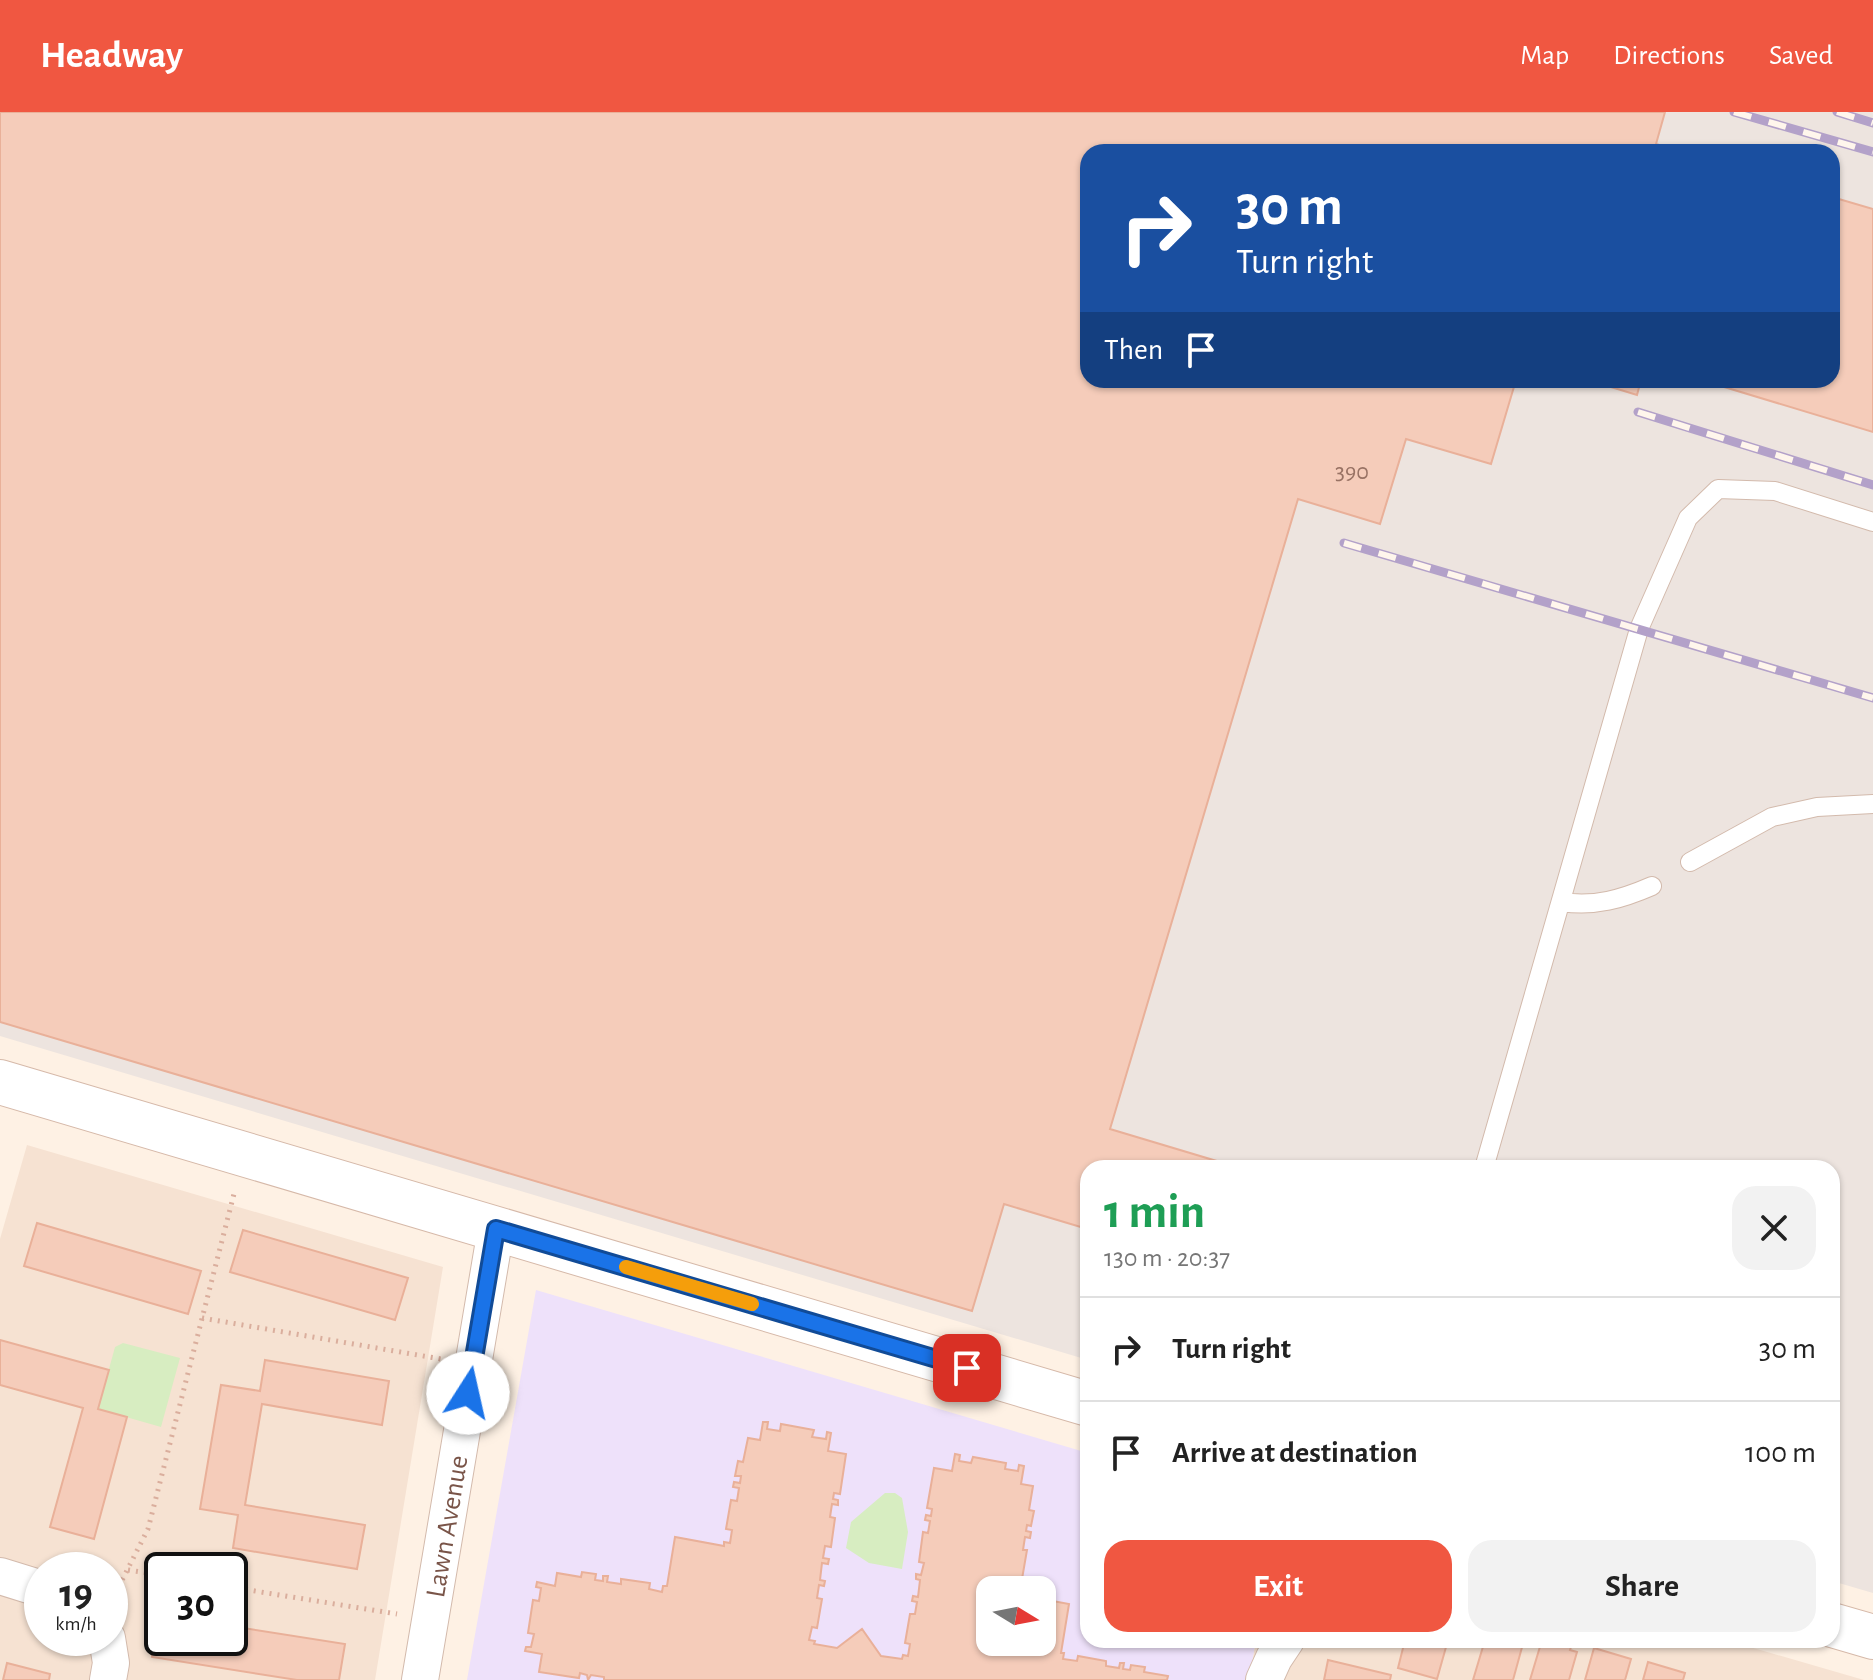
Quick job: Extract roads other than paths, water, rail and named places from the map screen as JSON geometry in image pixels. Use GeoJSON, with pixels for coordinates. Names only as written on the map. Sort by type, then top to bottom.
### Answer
{"type":"FeatureCollection","features":[{"type":"Feature","properties":{"kind":"main road"},"geometry":{"type":"LineString","coordinates":[[0,1082],[1080,1402]]}},
{"type":"Feature","properties":{"kind":"main road"},"geometry":{"type":"LineString","coordinates":[[1840,1627],[1873,1637]]}},
{"type":"Feature","properties":{"kind":"street","name":"Lawn Avenue"},"geometry":{"type":"LineString","coordinates":[[420,1680],[496,1229]]}},
{"type":"Feature","properties":{"kind":"street"},"geometry":{"type":"LineString","coordinates":[[0,1576],[24,1583]]}},
{"type":"Feature","properties":{"kind":"street"},"geometry":{"type":"LineString","coordinates":[[1264,1680],[1281,1648]]}},
{"type":"Feature","properties":{"kind":"street"},"geometry":{"type":"LineString","coordinates":[[108,1680],[110,1656]]}},
{"type":"Feature","properties":{"kind":"lane"},"geometry":{"type":"LineString","coordinates":[[1486,1160],[1639,629],[1688,518],[1718,489],[1775,491],[1873,522]]}},
{"type":"Feature","properties":{"kind":"lane"},"geometry":{"type":"LineString","coordinates":[[1690,862],[1772,817],[1817,807],[1873,804]]}},
{"type":"Feature","properties":{"kind":"lane"},"geometry":{"type":"LineString","coordinates":[[1562,902],[1578,904],[1618,900],[1652,886]]}},
{"type":"Feature","properties":{"kind":"railway"},"geometry":{"type":"LineString","coordinates":[[1734,112],[1873,152]]}},
{"type":"Feature","properties":{"kind":"railway"},"geometry":{"type":"LineString","coordinates":[[1837,112],[1873,123]]}},
{"type":"Feature","properties":{"kind":"railway"},"geometry":{"type":"LineString","coordinates":[[1638,412],[1873,485]]}},
{"type":"Feature","properties":{"kind":"railway"},"geometry":{"type":"LineString","coordinates":[[1344,543],[1873,698]]}}]}
